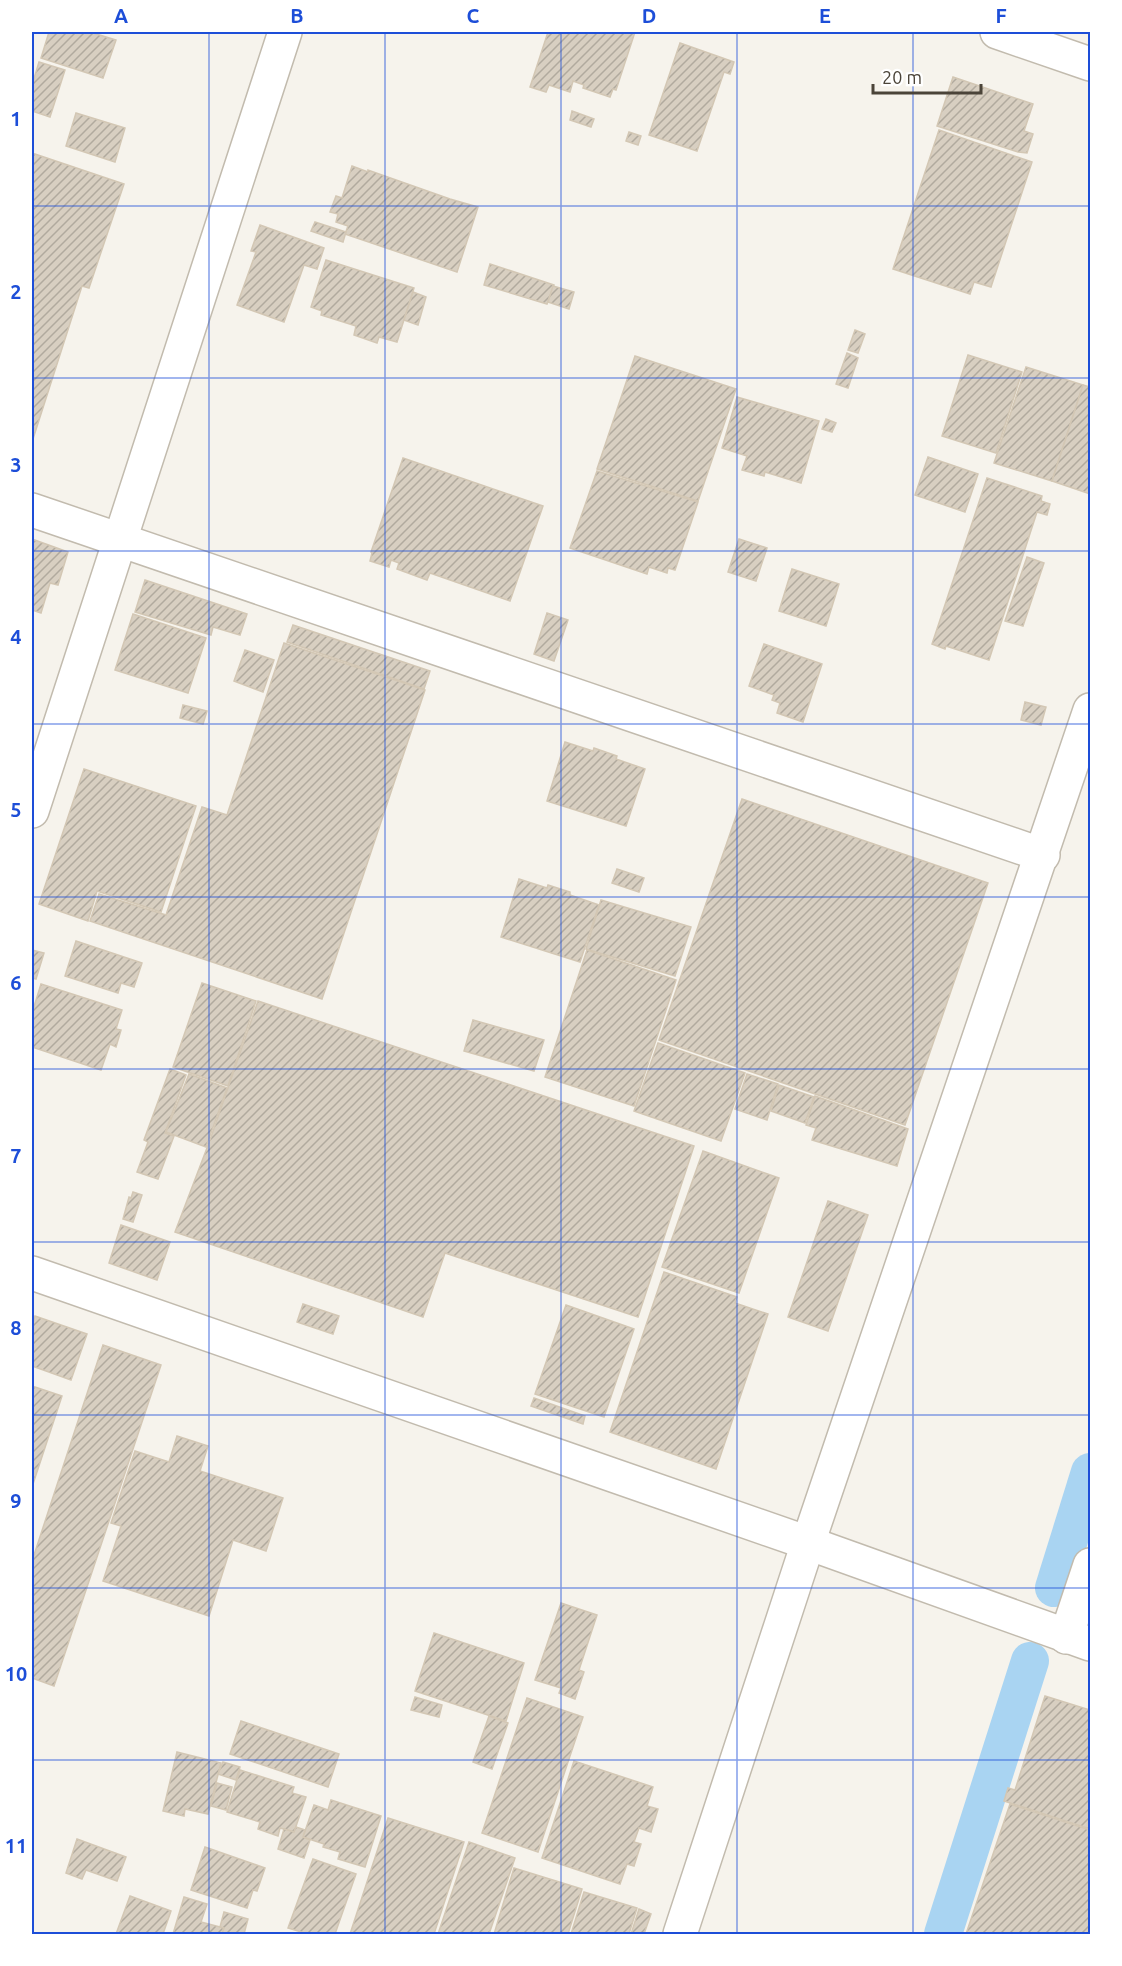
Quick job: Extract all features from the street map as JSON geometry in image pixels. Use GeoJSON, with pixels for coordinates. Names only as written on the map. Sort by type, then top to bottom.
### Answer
{"type":"FeatureCollection","features":[{"type":"Feature","properties":{"kind":"street"},"geometry":{"type":"LineString","coordinates":[[32,811],[118,539],[285,32]]}},
{"type":"Feature","properties":{"kind":"street"},"geometry":{"type":"LineString","coordinates":[[997,32],[1090,64]]}},
{"type":"Feature","properties":{"kind":"street"},"geometry":{"type":"LineString","coordinates":[[32,510],[1043,855]]}},
{"type":"Feature","properties":{"kind":"street"},"geometry":{"type":"LineString","coordinates":[[680,1935],[808,1543],[1043,855],[1090,710]]}},
{"type":"Feature","properties":{"kind":"street"},"geometry":{"type":"LineString","coordinates":[[32,1273],[808,1543],[1078,1640],[1090,1564]]}},
{"type":"Feature","properties":{"kind":"building"},"geometry":{"type":"Polygon","coordinates":[[[49,32],[90,32],[116,40],[103,78],[41,58],[49,32]]]}},
{"type":"Feature","properties":{"kind":"building"},"geometry":{"type":"Polygon","coordinates":[[[548,32],[635,32],[616,90],[613,89],[610,97],[583,88],[584,85],[573,81],[570,92],[549,85],[546,92],[530,87],[548,32]]]}},
{"type":"Feature","properties":{"kind":"building"},"geometry":{"type":"Polygon","coordinates":[[[680,43],[734,62],[730,74],[724,72],[697,151],[649,135],[680,43]]]}},
{"type":"Feature","properties":{"kind":"building"},"geometry":{"type":"Polygon","coordinates":[[[39,62],[65,70],[50,117],[32,111],[32,85],[39,62]]]}},
{"type":"Feature","properties":{"kind":"building"},"geometry":{"type":"Polygon","coordinates":[[[953,77],[1033,104],[1024,131],[1033,134],[1027,153],[937,126],[953,77]]]}},
{"type":"Feature","properties":{"kind":"building"},"geometry":{"type":"Polygon","coordinates":[[[572,111],[594,119],[591,127],[570,120],[572,111]]]}},
{"type":"Feature","properties":{"kind":"building"},"geometry":{"type":"Polygon","coordinates":[[[76,113],[125,128],[115,162],[66,146],[76,113]]]}},
{"type":"Feature","properties":{"kind":"building"},"geometry":{"type":"Polygon","coordinates":[[[939,130],[1032,162],[991,287],[974,282],[970,294],[893,269],[939,130]]]}},
{"type":"Feature","properties":{"kind":"building"},"geometry":{"type":"Polygon","coordinates":[[[629,132],[641,136],[638,145],[626,141],[629,132]]]}},
{"type":"Feature","properties":{"kind":"building"},"geometry":{"type":"Polygon","coordinates":[[[32,153],[124,184],[89,288],[82,286],[32,442],[32,153]]]}},
{"type":"Feature","properties":{"kind":"building"},"geometry":{"type":"Polygon","coordinates":[[[352,166],[478,207],[457,272],[345,234],[348,226],[336,222],[338,214],[330,212],[336,196],[342,198],[352,166]]]}},
{"type":"Feature","properties":{"kind":"building"},"geometry":{"type":"Polygon","coordinates":[[[315,222],[346,232],[343,242],[311,231],[315,222]]]}},
{"type":"Feature","properties":{"kind":"building"},"geometry":{"type":"Polygon","coordinates":[[[260,225],[324,248],[317,269],[304,265],[284,322],[237,305],[256,252],[251,251],[260,225]]]}},
{"type":"Feature","properties":{"kind":"building"},"geometry":{"type":"Polygon","coordinates":[[[326,260],[414,288],[397,342],[379,337],[377,343],[354,335],[356,326],[321,315],[322,311],[311,307],[326,260]]]}},
{"type":"Feature","properties":{"kind":"building"},"geometry":{"type":"Polygon","coordinates":[[[490,264],[554,285],[547,304],[484,285],[490,264]]]}},
{"type":"Feature","properties":{"kind":"building"},"geometry":{"type":"Polygon","coordinates":[[[553,286],[574,292],[569,309],[548,302],[553,286]]]}},
{"type":"Feature","properties":{"kind":"building"},"geometry":{"type":"Polygon","coordinates":[[[413,292],[426,297],[418,325],[404,320],[413,292]]]}},
{"type":"Feature","properties":{"kind":"building"},"geometry":{"type":"Polygon","coordinates":[[[855,330],[865,334],[858,353],[848,350],[855,330]]]}},
{"type":"Feature","properties":{"kind":"building"},"geometry":{"type":"Polygon","coordinates":[[[847,353],[858,358],[848,388],[836,384],[847,353]]]}},
{"type":"Feature","properties":{"kind":"building"},"geometry":{"type":"Polygon","coordinates":[[[968,355],[1022,372],[996,453],[942,436],[968,355]]]}},
{"type":"Feature","properties":{"kind":"building"},"geometry":{"type":"Polygon","coordinates":[[[635,356],[736,389],[698,501],[597,469],[635,356]]]}},
{"type":"Feature","properties":{"kind":"building"},"geometry":{"type":"Polygon","coordinates":[[[1026,367],[1083,385],[1052,481],[994,463],[1026,367]]]}},
{"type":"Feature","properties":{"kind":"building"},"geometry":{"type":"Polygon","coordinates":[[[1083,385],[1090,387],[1090,494],[1052,481],[1083,385]]]}},
{"type":"Feature","properties":{"kind":"building"},"geometry":{"type":"Polygon","coordinates":[[[737,397],[819,421],[801,483],[765,472],[764,476],[742,470],[747,456],[722,448],[737,397]]]}},
{"type":"Feature","properties":{"kind":"building"},"geometry":{"type":"Polygon","coordinates":[[[826,419],[836,423],[832,432],[822,429],[826,419]]]}},
{"type":"Feature","properties":{"kind":"building"},"geometry":{"type":"Polygon","coordinates":[[[928,457],[978,474],[965,512],[915,495],[928,457]]]}},
{"type":"Feature","properties":{"kind":"building"},"geometry":{"type":"Polygon","coordinates":[[[403,458],[543,506],[510,601],[430,573],[427,580],[397,569],[399,563],[391,560],[389,567],[370,561],[403,458]]]}},
{"type":"Feature","properties":{"kind":"building"},"geometry":{"type":"Polygon","coordinates":[[[597,471],[698,502],[675,570],[668,568],[667,573],[649,567],[647,574],[570,548],[597,471]]]}},
{"type":"Feature","properties":{"kind":"building"},"geometry":{"type":"Polygon","coordinates":[[[987,478],[1042,496],[1041,501],[1050,504],[1047,515],[1037,512],[989,660],[946,646],[945,649],[932,644],[987,478]]]}},
{"type":"Feature","properties":{"kind":"building"},"geometry":{"type":"Polygon","coordinates":[[[32,539],[68,552],[58,585],[50,583],[41,613],[32,610],[32,539]]]}},
{"type":"Feature","properties":{"kind":"building"},"geometry":{"type":"Polygon","coordinates":[[[739,539],[767,548],[756,581],[728,572],[739,539]]]}},
{"type":"Feature","properties":{"kind":"building"},"geometry":{"type":"Polygon","coordinates":[[[1027,557],[1044,563],[1023,626],[1005,621],[1027,557]]]}},
{"type":"Feature","properties":{"kind":"building"},"geometry":{"type":"Polygon","coordinates":[[[792,569],[839,584],[826,626],[779,611],[792,569]]]}},
{"type":"Feature","properties":{"kind":"building"},"geometry":{"type":"Polygon","coordinates":[[[145,580],[247,614],[240,635],[213,627],[211,635],[135,612],[145,580]]]}},
{"type":"Feature","properties":{"kind":"building"},"geometry":{"type":"Polygon","coordinates":[[[547,613],[568,620],[554,661],[534,654],[547,613]]]}},
{"type":"Feature","properties":{"kind":"building"},"geometry":{"type":"Polygon","coordinates":[[[133,614],[206,638],[188,693],[115,670],[133,614]]]}},
{"type":"Feature","properties":{"kind":"building"},"geometry":{"type":"Polygon","coordinates":[[[293,625],[430,671],[424,689],[287,642],[293,625]]]}},
{"type":"Feature","properties":{"kind":"building"},"geometry":{"type":"Polygon","coordinates":[[[284,643],[425,690],[322,999],[90,921],[99,894],[166,915],[202,807],[227,815],[284,643]]]}},
{"type":"Feature","properties":{"kind":"building"},"geometry":{"type":"Polygon","coordinates":[[[764,644],[822,664],[803,722],[777,713],[780,703],[772,700],[774,695],[749,686],[764,644]]]}},
{"type":"Feature","properties":{"kind":"building"},"geometry":{"type":"Polygon","coordinates":[[[245,650],[274,660],[263,692],[234,681],[245,650]]]}},
{"type":"Feature","properties":{"kind":"building"},"geometry":{"type":"Polygon","coordinates":[[[1025,702],[1046,707],[1041,725],[1021,720],[1025,702]]]}},
{"type":"Feature","properties":{"kind":"building"},"geometry":{"type":"Polygon","coordinates":[[[183,705],[207,711],[203,724],[180,718],[183,705]]]}},
{"type":"Feature","properties":{"kind":"building"},"geometry":{"type":"Polygon","coordinates":[[[565,742],[593,751],[594,748],[645,769],[626,826],[547,801],[565,742]]]}},
{"type":"Feature","properties":{"kind":"building"},"geometry":{"type":"Polygon","coordinates":[[[84,769],[196,806],[161,912],[97,891],[88,921],[39,904],[84,769]]]}},
{"type":"Feature","properties":{"kind":"building"},"geometry":{"type":"Polygon","coordinates":[[[742,799],[988,883],[905,1125],[659,1040],[742,799]]]}},
{"type":"Feature","properties":{"kind":"building"},"geometry":{"type":"Polygon","coordinates":[[[617,869],[644,878],[639,892],[612,883],[617,869]]]}},
{"type":"Feature","properties":{"kind":"building"},"geometry":{"type":"Polygon","coordinates":[[[519,879],[547,888],[548,885],[570,892],[570,895],[599,905],[580,962],[501,937],[519,879]]]}},
{"type":"Feature","properties":{"kind":"building"},"geometry":{"type":"Polygon","coordinates":[[[601,900],[691,927],[675,976],[586,949],[601,900]]]}},
{"type":"Feature","properties":{"kind":"building"},"geometry":{"type":"Polygon","coordinates":[[[76,941],[142,963],[134,987],[121,983],[118,993],[65,976],[76,941]]]}},
{"type":"Feature","properties":{"kind":"building"},"geometry":{"type":"Polygon","coordinates":[[[32,950],[44,953],[36,979],[32,978],[32,950]]]}},
{"type":"Feature","properties":{"kind":"building"},"geometry":{"type":"Polygon","coordinates":[[[587,950],[676,980],[634,1106],[545,1077],[587,950]]]}},
{"type":"Feature","properties":{"kind":"building"},"geometry":{"type":"Polygon","coordinates":[[[202,983],[256,1001],[228,1086],[173,1067],[202,983]]]}},
{"type":"Feature","properties":{"kind":"building"},"geometry":{"type":"Polygon","coordinates":[[[41,984],[122,1010],[116,1029],[121,1030],[116,1047],[110,1044],[101,1070],[32,1047],[32,1013],[41,984]]]}},
{"type":"Feature","properties":{"kind":"building"},"geometry":{"type":"Polygon","coordinates":[[[258,1001],[694,1146],[638,1317],[445,1253],[423,1317],[175,1232],[210,1140],[258,1001]]]}},
{"type":"Feature","properties":{"kind":"building"},"geometry":{"type":"Polygon","coordinates":[[[473,1020],[544,1040],[534,1071],[464,1051],[473,1020]]]}},
{"type":"Feature","properties":{"kind":"building"},"geometry":{"type":"Polygon","coordinates":[[[658,1043],[745,1073],[721,1141],[634,1111],[658,1043]]]}},
{"type":"Feature","properties":{"kind":"building"},"geometry":{"type":"Polygon","coordinates":[[[170,1069],[186,1075],[165,1133],[174,1136],[158,1179],[137,1172],[148,1142],[144,1140],[170,1069]]]}},
{"type":"Feature","properties":{"kind":"building"},"geometry":{"type":"Polygon","coordinates":[[[189,1074],[227,1088],[206,1147],[166,1132],[189,1074]]]}},
{"type":"Feature","properties":{"kind":"building"},"geometry":{"type":"Polygon","coordinates":[[[747,1074],[778,1084],[767,1120],[735,1109],[747,1074]]]}},
{"type":"Feature","properties":{"kind":"building"},"geometry":{"type":"Polygon","coordinates":[[[779,1085],[814,1097],[805,1123],[771,1111],[779,1085]]]}},
{"type":"Feature","properties":{"kind":"building"},"geometry":{"type":"Polygon","coordinates":[[[815,1096],[908,1129],[897,1166],[812,1140],[816,1128],[806,1125],[815,1096]]]}},
{"type":"Feature","properties":{"kind":"building"},"geometry":{"type":"Polygon","coordinates":[[[703,1151],[779,1178],[739,1293],[662,1267],[703,1151]]]}},
{"type":"Feature","properties":{"kind":"building"},"geometry":{"type":"Polygon","coordinates":[[[133,1192],[142,1195],[133,1222],[123,1219],[129,1197],[131,1198],[133,1192]]]}},
{"type":"Feature","properties":{"kind":"building"},"geometry":{"type":"Polygon","coordinates":[[[828,1201],[868,1215],[828,1331],[788,1317],[828,1201]]]}},
{"type":"Feature","properties":{"kind":"building"},"geometry":{"type":"Polygon","coordinates":[[[121,1225],[170,1242],[157,1280],[109,1263],[121,1225]]]}},
{"type":"Feature","properties":{"kind":"building"},"geometry":{"type":"Polygon","coordinates":[[[664,1272],[737,1297],[735,1303],[768,1314],[716,1469],[610,1432],[664,1272]]]}},
{"type":"Feature","properties":{"kind":"building"},"geometry":{"type":"Polygon","coordinates":[[[303,1304],[339,1316],[333,1334],[297,1322],[303,1304]]]}},
{"type":"Feature","properties":{"kind":"building"},"geometry":{"type":"Polygon","coordinates":[[[566,1305],[634,1329],[604,1417],[535,1394],[566,1305]]]}},
{"type":"Feature","properties":{"kind":"building"},"geometry":{"type":"Polygon","coordinates":[[[35,1316],[87,1334],[71,1380],[32,1366],[32,1326],[35,1316]]]}},
{"type":"Feature","properties":{"kind":"building"},"geometry":{"type":"Polygon","coordinates":[[[103,1345],[161,1365],[54,1686],[32,1678],[32,1561],[103,1345]]]}},
{"type":"Feature","properties":{"kind":"building"},"geometry":{"type":"Polygon","coordinates":[[[32,1386],[62,1396],[32,1487],[32,1386]]]}},
{"type":"Feature","properties":{"kind":"building"},"geometry":{"type":"Polygon","coordinates":[[[534,1398],[585,1416],[583,1424],[531,1406],[534,1398]]]}},
{"type":"Feature","properties":{"kind":"building"},"geometry":{"type":"Polygon","coordinates":[[[177,1436],[208,1446],[200,1471],[283,1498],[266,1551],[233,1540],[209,1616],[103,1581],[121,1526],[111,1523],[135,1451],[169,1462],[177,1436]]]}},
{"type":"Feature","properties":{"kind":"building"},"geometry":{"type":"Polygon","coordinates":[[[561,1603],[597,1615],[579,1670],[584,1672],[575,1699],[559,1693],[561,1688],[535,1680],[561,1603]]]}},
{"type":"Feature","properties":{"kind":"building"},"geometry":{"type":"Polygon","coordinates":[[[434,1633],[524,1663],[506,1721],[415,1691],[434,1633]]]}},
{"type":"Feature","properties":{"kind":"building"},"geometry":{"type":"Polygon","coordinates":[[[1045,1696],[1090,1710],[1090,1829],[1004,1801],[1008,1788],[1015,1790],[1045,1696]]]}},
{"type":"Feature","properties":{"kind":"building"},"geometry":{"type":"Polygon","coordinates":[[[415,1697],[442,1705],[439,1717],[411,1710],[415,1697]]]}},
{"type":"Feature","properties":{"kind":"building"},"geometry":{"type":"Polygon","coordinates":[[[527,1698],[583,1717],[538,1852],[482,1833],[527,1698]]]}},
{"type":"Feature","properties":{"kind":"building"},"geometry":{"type":"Polygon","coordinates":[[[489,1716],[508,1723],[492,1769],[473,1762],[489,1716]]]}},
{"type":"Feature","properties":{"kind":"building"},"geometry":{"type":"Polygon","coordinates":[[[241,1721],[339,1754],[328,1787],[230,1754],[241,1721]]]}},
{"type":"Feature","properties":{"kind":"building"},"geometry":{"type":"Polygon","coordinates":[[[177,1752],[221,1763],[208,1814],[185,1809],[184,1816],[163,1811],[177,1752]]]}},
{"type":"Feature","properties":{"kind":"building"},"geometry":{"type":"Polygon","coordinates":[[[574,1761],[653,1787],[647,1806],[658,1809],[651,1832],[639,1828],[634,1842],[641,1844],[634,1866],[627,1864],[620,1884],[542,1858],[574,1761]]]}},
{"type":"Feature","properties":{"kind":"building"},"geometry":{"type":"Polygon","coordinates":[[[223,1762],[240,1767],[236,1780],[218,1774],[223,1762]]]}},
{"type":"Feature","properties":{"kind":"building"},"geometry":{"type":"Polygon","coordinates":[[[240,1770],[294,1787],[292,1793],[306,1797],[294,1832],[280,1828],[278,1836],[258,1829],[260,1822],[227,1812],[240,1770]]]}},
{"type":"Feature","properties":{"kind":"building"},"geometry":{"type":"Polygon","coordinates":[[[217,1783],[232,1787],[226,1810],[211,1806],[217,1783]]]}},
{"type":"Feature","properties":{"kind":"building"},"geometry":{"type":"Polygon","coordinates":[[[331,1800],[381,1816],[365,1867],[338,1859],[340,1852],[303,1837],[314,1805],[328,1810],[331,1800]]]}},
{"type":"Feature","properties":{"kind":"building"},"geometry":{"type":"Polygon","coordinates":[[[1010,1804],[1090,1830],[1090,1934],[966,1934],[1010,1804]]]}},
{"type":"Feature","properties":{"kind":"building"},"geometry":{"type":"Polygon","coordinates":[[[388,1818],[464,1842],[434,1934],[350,1934],[388,1818]]]}},
{"type":"Feature","properties":{"kind":"building"},"geometry":{"type":"Polygon","coordinates":[[[296,1827],[305,1830],[303,1837],[310,1840],[304,1858],[278,1849],[284,1829],[294,1832],[296,1827]]]}},
{"type":"Feature","properties":{"kind":"building"},"geometry":{"type":"Polygon","coordinates":[[[77,1839],[126,1857],[117,1881],[86,1870],[82,1879],[66,1873],[77,1839]]]}},
{"type":"Feature","properties":{"kind":"building"},"geometry":{"type":"Polygon","coordinates":[[[469,1842],[515,1858],[489,1934],[483,1932],[483,1934],[438,1934],[469,1842]]]}},
{"type":"Feature","properties":{"kind":"building"},"geometry":{"type":"Polygon","coordinates":[[[205,1847],[265,1868],[257,1891],[253,1890],[247,1908],[191,1890],[205,1847]]]}},
{"type":"Feature","properties":{"kind":"building"},"geometry":{"type":"Polygon","coordinates":[[[313,1859],[356,1874],[335,1934],[308,1934],[288,1928],[313,1859]]]}},
{"type":"Feature","properties":{"kind":"building"},"geometry":{"type":"Polygon","coordinates":[[[514,1868],[582,1889],[568,1934],[494,1934],[514,1868]]]}},
{"type":"Feature","properties":{"kind":"building"},"geometry":{"type":"Polygon","coordinates":[[[584,1892],[637,1908],[629,1934],[571,1934],[584,1892]]]}},
{"type":"Feature","properties":{"kind":"building"},"geometry":{"type":"Polygon","coordinates":[[[130,1896],[171,1911],[163,1934],[116,1934],[130,1896]]]}},
{"type":"Feature","properties":{"kind":"building"},"geometry":{"type":"Polygon","coordinates":[[[184,1897],[207,1904],[201,1922],[224,1928],[222,1934],[173,1934],[184,1897]]]}},
{"type":"Feature","properties":{"kind":"building"},"geometry":{"type":"Polygon","coordinates":[[[639,1909],[651,1914],[644,1934],[631,1934],[639,1909]]]}},
{"type":"Feature","properties":{"kind":"building"},"geometry":{"type":"Polygon","coordinates":[[[224,1912],[248,1919],[244,1934],[222,1934],[224,1928],[220,1927],[224,1912]]]}},
{"type":"Feature","properties":{"kind":"waterway"},"geometry":{"type":"LineString","coordinates":[[1054,1588],[1090,1472]]}},
{"type":"Feature","properties":{"kind":"waterway"},"geometry":{"type":"LineString","coordinates":[[943,1934],[1030,1661]]}}]}
